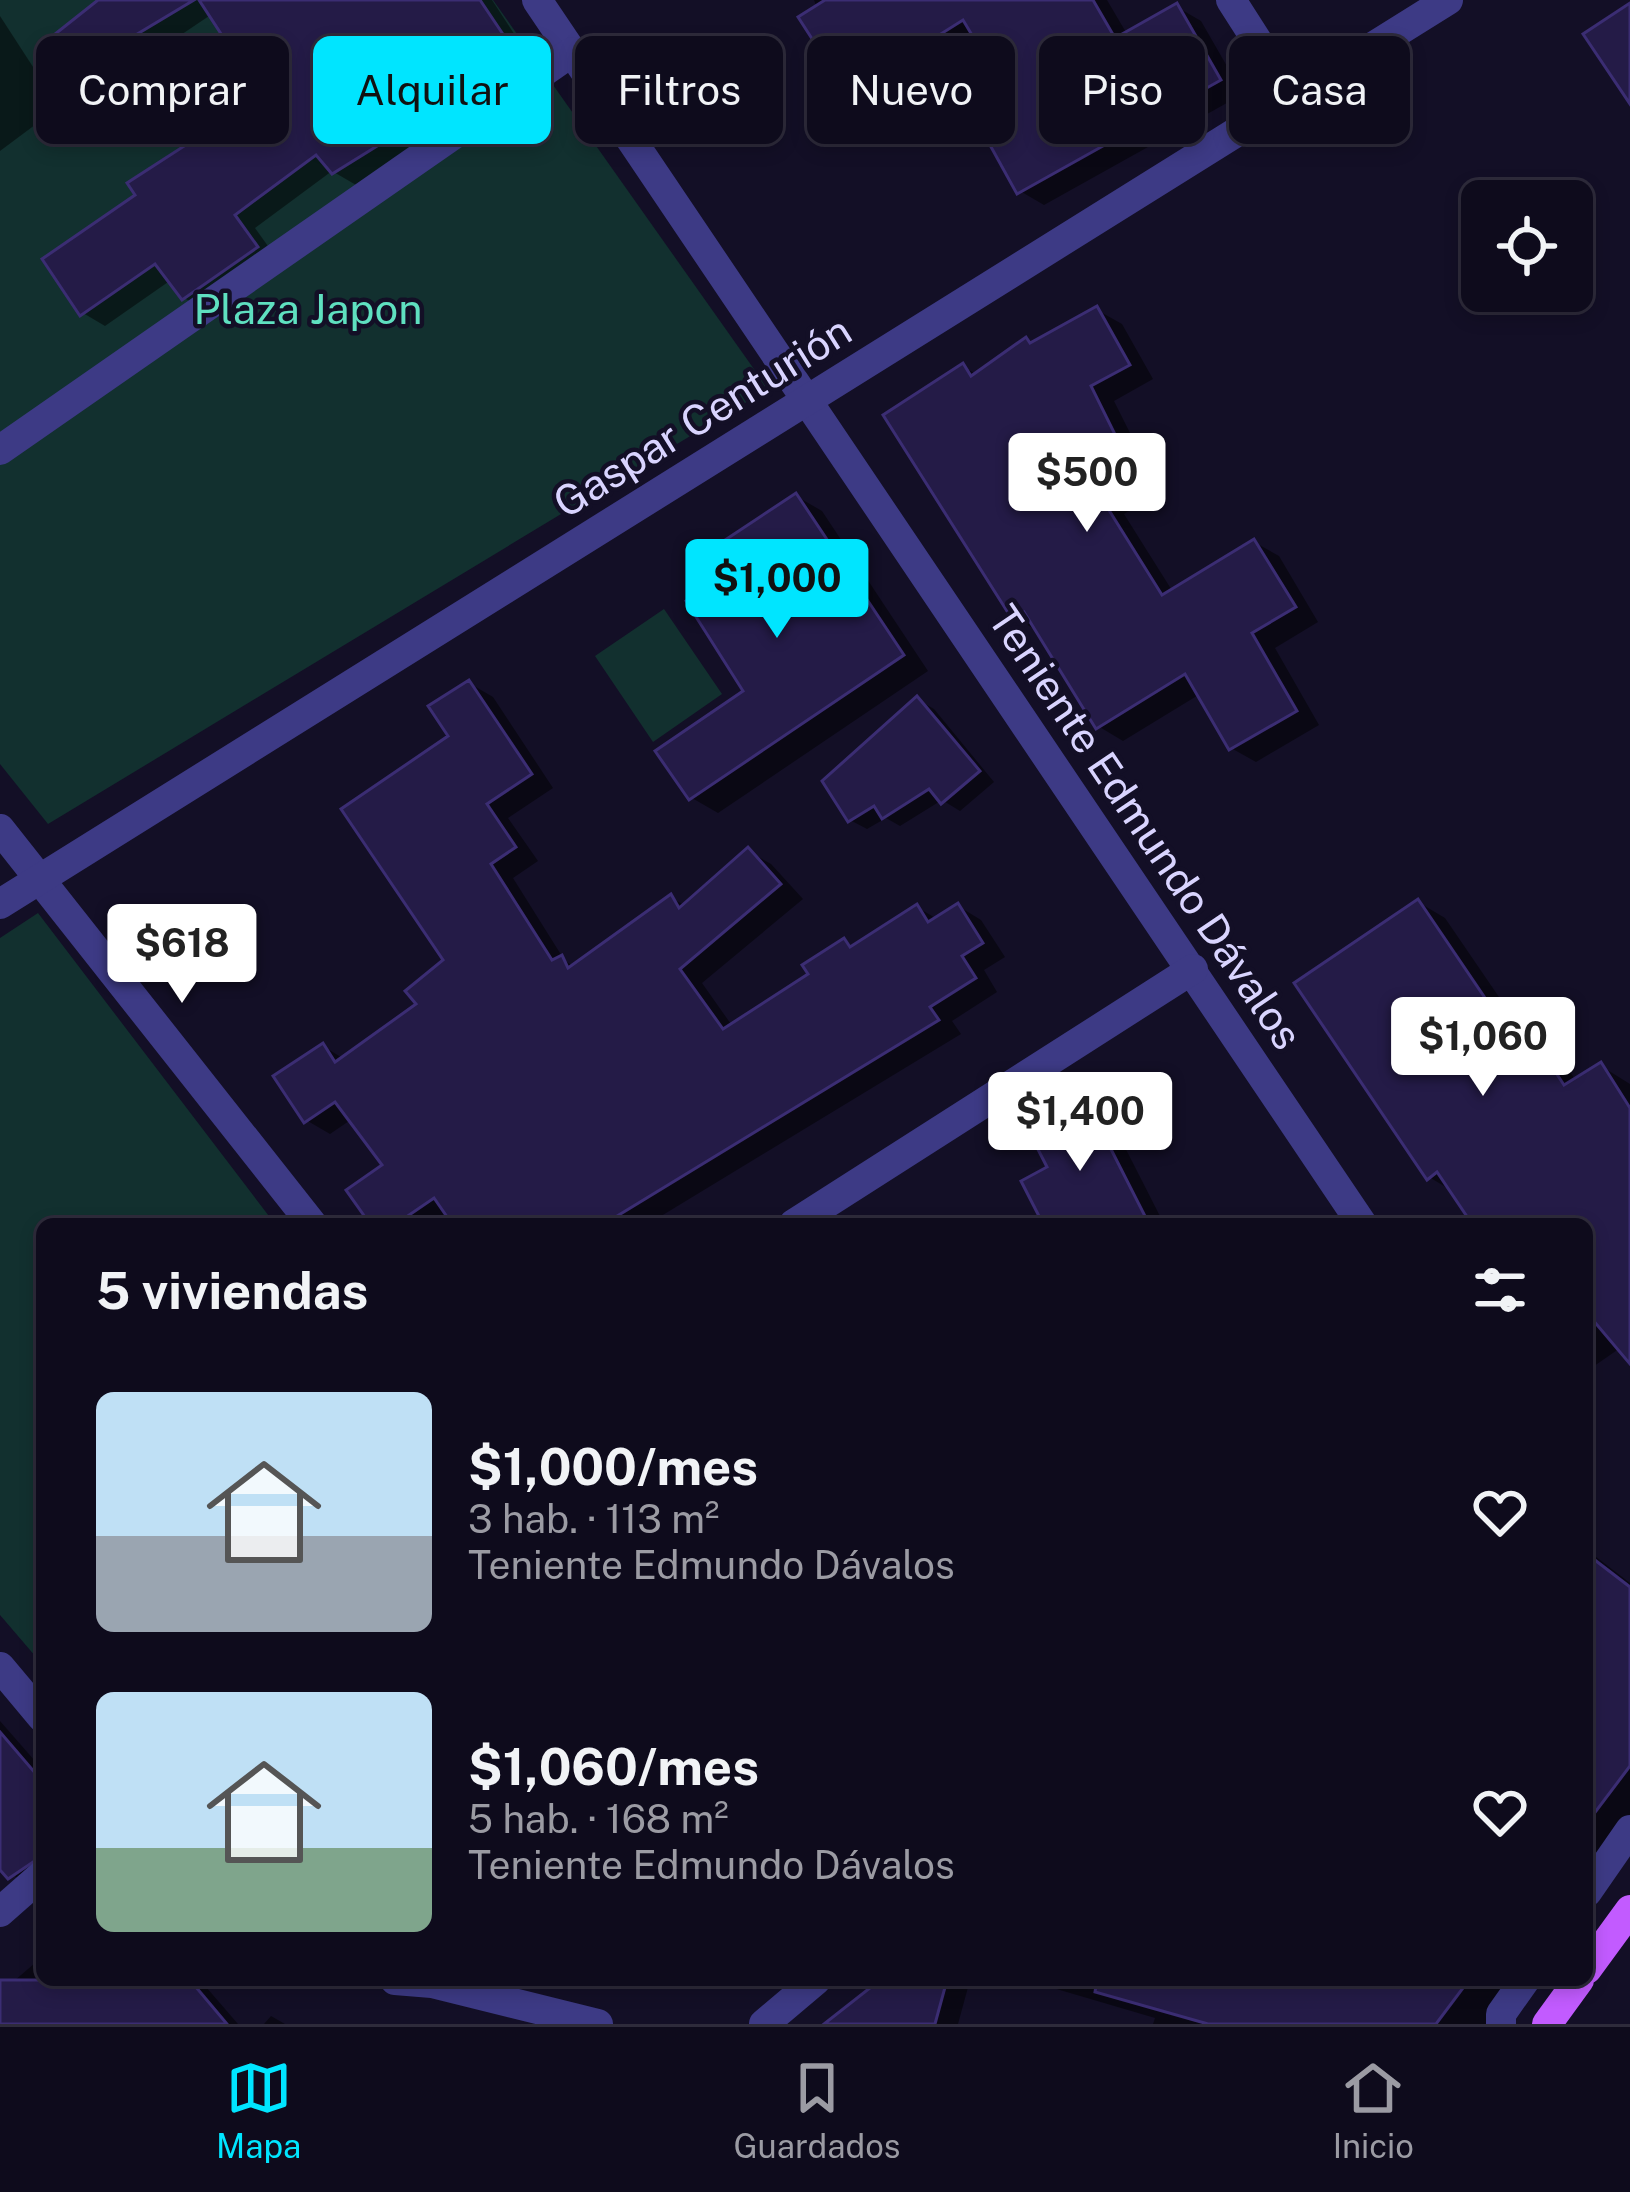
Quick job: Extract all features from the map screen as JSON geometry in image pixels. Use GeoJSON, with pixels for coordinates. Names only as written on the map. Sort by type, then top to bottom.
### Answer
{"type":"FeatureCollection","features":[{"type":"Feature","properties":{"kind":"main road"},"geometry":{"type":"LineString","coordinates":[[1593,1961],[1630,1910]]}},
{"type":"Feature","properties":{"kind":"main road"},"geometry":{"type":"LineString","coordinates":[[1546,2024],[1574,1986]]}},
{"type":"Feature","properties":{"kind":"street","name":"Teniente Edmundo Dávalos"},"geometry":{"type":"LineString","coordinates":[[537,0],[1358,1218]]}},
{"type":"Feature","properties":{"kind":"street"},"geometry":{"type":"LineString","coordinates":[[1231,0],[1254,36]]}},
{"type":"Feature","properties":{"kind":"street","name":"Gaspar Centurión"},"geometry":{"type":"LineString","coordinates":[[1390,36],[1448,0]]}},
{"type":"Feature","properties":{"kind":"street"},"geometry":{"type":"LineString","coordinates":[[0,450],[572,52]]}},
{"type":"Feature","properties":{"kind":"street","name":"Gaspar Centurión"},"geometry":{"type":"LineString","coordinates":[[0,904],[1229,137]]}},
{"type":"Feature","properties":{"kind":"street"},"geometry":{"type":"LineString","coordinates":[[0,829],[307,1218]]}},
{"type":"Feature","properties":{"kind":"street"},"geometry":{"type":"LineString","coordinates":[[803,1218],[1192,969]]}},
{"type":"Feature","properties":{"kind":"street"},"geometry":{"type":"LineString","coordinates":[[0,1667],[36,1710]]}},
{"type":"Feature","properties":{"kind":"street"},"geometry":{"type":"LineString","coordinates":[[1593,1883],[1630,1830]]}},
{"type":"Feature","properties":{"kind":"street"},"geometry":{"type":"LineString","coordinates":[[0,1912],[36,1880]]}},
{"type":"Feature","properties":{"kind":"street"},"geometry":{"type":"LineString","coordinates":[[444,1986],[598,2024]]}},
{"type":"Feature","properties":{"kind":"street"},"geometry":{"type":"LineString","coordinates":[[764,2024],[809,1986]]}},
{"type":"Feature","properties":{"kind":"street"},"geometry":{"type":"LineString","coordinates":[[1501,2024],[1501,2014],[1521,1986]]}},
{"type":"Feature","properties":{"kind":"green space","name":"Plaza Japon"},"geometry":{"type":"Polygon","coordinates":[[[0,0],[493,0],[518,36],[313,36],[313,144],[551,144],[551,82],[575,116],[575,144],[595,144],[768,389],[48,824],[0,764],[0,0]]]}},
{"type":"Feature","properties":{"kind":"green space"},"geometry":{"type":"Polygon","coordinates":[[[664,609],[722,694],[653,742],[595,656],[664,609]]]}},
{"type":"Feature","properties":{"kind":"green space"},"geometry":{"type":"Polygon","coordinates":[[[38,913],[270,1218],[36,1218],[36,1657],[0,1615],[0,938],[38,913]]]}},
{"type":"Feature","properties":{"kind":"building"},"geometry":{"type":"Polygon","coordinates":[[[98,0],[194,0],[134,36],[53,36],[98,0]]]}},
{"type":"Feature","properties":{"kind":"building"},"geometry":{"type":"Polygon","coordinates":[[[199,0],[480,0],[504,36],[313,36],[313,144],[380,144],[332,174],[316,155],[235,215],[258,247],[182,300],[155,264],[80,316],[42,259],[135,195],[127,183],[187,144],[289,144],[289,36],[222,36],[199,0]]]}},
{"type":"Feature","properties":{"kind":"building"},"geometry":{"type":"Polygon","coordinates":[[[825,0],[1093,0],[1114,36],[1039,36],[1039,144],[1106,144],[1017,194],[989,144],[1015,144],[1015,36],[973,36],[963,20],[938,36],[810,36],[798,17],[825,0]]]}},
{"type":"Feature","properties":{"kind":"building"},"geometry":{"type":"Polygon","coordinates":[[[1177,3],[1196,36],[1119,36],[1177,3]]]}},
{"type":"Feature","properties":{"kind":"building"},"geometry":{"type":"Polygon","coordinates":[[[1630,3],[1630,104],[1583,34],[1630,3]]]}},
{"type":"Feature","properties":{"kind":"building"},"geometry":{"type":"Polygon","coordinates":[[[1205,52],[1221,80],[1205,89],[1205,52]]]}},
{"type":"Feature","properties":{"kind":"building"},"geometry":{"type":"Polygon","coordinates":[[[1097,306],[1130,365],[1091,386],[1137,479],[1102,499],[1162,595],[1254,539],[1296,607],[1252,633],[1297,711],[1229,750],[1185,674],[1096,729],[1024,612],[1012,619],[883,415],[963,363],[971,376],[1026,337],[1030,343],[1097,306]]]}},
{"type":"Feature","properties":{"kind":"building"},"geometry":{"type":"Polygon","coordinates":[[[796,493],[904,655],[689,800],[655,751],[743,691],[686,601],[714,583],[698,558],[796,493]]]}},
{"type":"Feature","properties":{"kind":"building"},"geometry":{"type":"Polygon","coordinates":[[[469,680],[532,774],[487,804],[516,847],[491,864],[552,960],[562,955],[568,968],[671,894],[679,908],[748,847],[781,884],[680,969],[723,1029],[808,974],[802,965],[844,938],[850,947],[917,904],[928,922],[958,903],[983,943],[962,956],[976,978],[930,1007],[939,1020],[614,1218],[448,1218],[434,1198],[405,1218],[366,1218],[346,1190],[382,1165],[335,1102],[304,1123],[273,1076],[323,1043],[335,1062],[416,1004],[405,991],[443,960],[341,809],[448,736],[428,706],[469,680]]]}},
{"type":"Feature","properties":{"kind":"building"},"geometry":{"type":"Polygon","coordinates":[[[917,696],[980,771],[941,804],[929,789],[882,819],[874,806],[848,822],[822,781],[917,696]]]}},
{"type":"Feature","properties":{"kind":"building"},"geometry":{"type":"Polygon","coordinates":[[[1418,899],[1502,1023],[1517,1013],[1564,1085],[1601,1062],[1630,1108],[1630,1364],[1593,1320],[1593,1218],[1468,1218],[1437,1172],[1427,1180],[1294,983],[1418,899]]]}},
{"type":"Feature","properties":{"kind":"building"},"geometry":{"type":"Polygon","coordinates":[[[1086,1100],[1146,1218],[1040,1218],[1021,1181],[1047,1167],[1028,1130],[1086,1100]]]}},
{"type":"Feature","properties":{"kind":"building"},"geometry":{"type":"Polygon","coordinates":[[[1593,1559],[1630,1587],[1630,1766],[1593,1815],[1593,1559]]]}},
{"type":"Feature","properties":{"kind":"building"},"geometry":{"type":"Polygon","coordinates":[[[0,1732],[36,1774],[36,1860],[8,1879],[0,1870],[0,1732]]]}},
{"type":"Feature","properties":{"kind":"building"},"geometry":{"type":"Polygon","coordinates":[[[0,1980],[36,1980],[36,1986],[195,1986],[227,2024],[0,2024],[0,1980]]]}},
{"type":"Feature","properties":{"kind":"building"},"geometry":{"type":"Polygon","coordinates":[[[872,1986],[945,1986],[935,2024],[824,2024],[872,1986]]]}},
{"type":"Feature","properties":{"kind":"building"},"geometry":{"type":"Polygon","coordinates":[[[1096,1986],[1464,1986],[1436,2024],[1208,2024],[1095,1992],[1096,1986]]]}}]}
